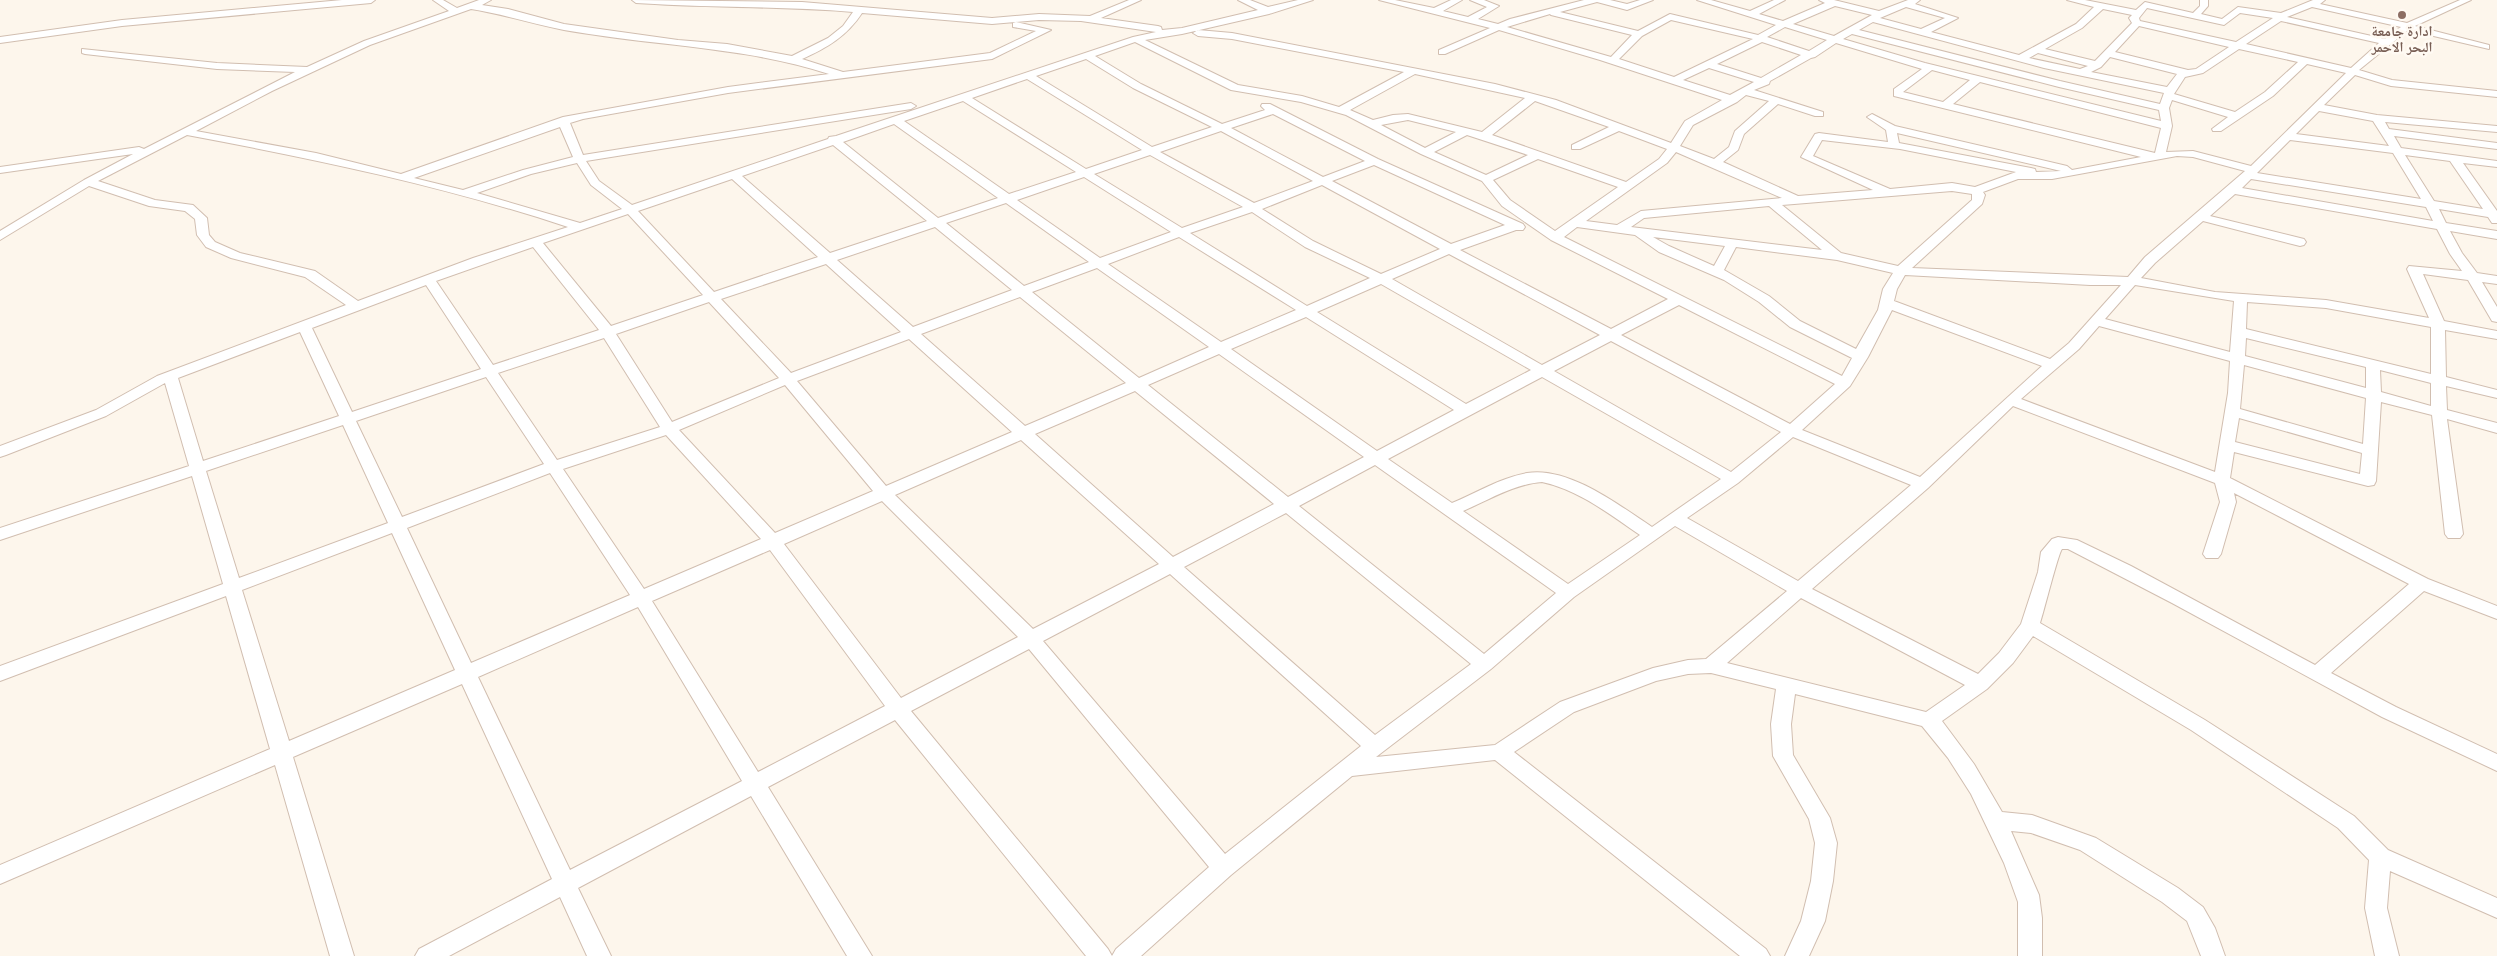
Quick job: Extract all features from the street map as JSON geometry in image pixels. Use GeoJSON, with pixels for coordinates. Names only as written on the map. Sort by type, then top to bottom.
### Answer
{"type":"FeatureCollection","features":[{"type":"Feature","properties":{"kind":"street"},"geometry":{"type":"LineString","coordinates":[[0,40],[167,18],[371,0]]}},
{"type":"Feature","properties":{"kind":"street"},"geometry":{"type":"LineString","coordinates":[[437,0],[456,11]]}},
{"type":"Feature","properties":{"kind":"street"},"geometry":{"type":"LineString","coordinates":[[0,236],[88,182],[309,70],[367,43],[487,0]]}},
{"type":"Feature","properties":{"kind":"street"},"geometry":{"type":"LineString","coordinates":[[636,0],[725,5],[782,4],[992,21],[1046,30]]}},
{"type":"Feature","properties":{"kind":"street"},"geometry":{"type":"LineString","coordinates":[[725,5],[744,0]]}},
{"type":"Feature","properties":{"kind":"street"},"geometry":{"type":"LineString","coordinates":[[1089,20],[1137,0]]}},
{"type":"Feature","properties":{"kind":"street"},"geometry":{"type":"LineString","coordinates":[[1242,0],[1269,11]]}},
{"type":"Feature","properties":{"kind":"street"},"geometry":{"type":"LineString","coordinates":[[0,452],[101,413],[170,376],[578,226],[1136,39],[1182,31],[1309,0]]}},
{"type":"Feature","properties":{"kind":"street"},"geometry":{"type":"LineString","coordinates":[[1383,0],[1437,10],[1614,59],[1733,100]]}},
{"type":"Feature","properties":{"kind":"street"},"geometry":{"type":"LineString","coordinates":[[1437,10],[1458,0]]}},
{"type":"Feature","properties":{"kind":"street"},"geometry":{"type":"LineString","coordinates":[[1471,19],[1495,6],[1474,0]]}},
{"type":"Feature","properties":{"kind":"street"},"geometry":{"type":"LineString","coordinates":[[1442,52],[1499,27],[1548,11],[1592,0],[1627,7],[1648,0]]}},
{"type":"Feature","properties":{"kind":"street"},"geometry":{"type":"LineString","coordinates":[[1701,0],[1926,66],[2167,126]]}},
{"type":"Feature","properties":{"kind":"street"},"geometry":{"type":"LineString","coordinates":[[1751,14],[1782,0]]}},
{"type":"Feature","properties":{"kind":"street"},"geometry":{"type":"LineString","coordinates":[[1823,0],[1923,32],[2044,65],[2170,94],[2236,116]]}},
{"type":"Feature","properties":{"kind":"street"},"geometry":{"type":"LineString","coordinates":[[1136,39],[1235,88],[1374,161],[1515,226],[1555,237],[1663,161],[1671,154],[1675,147],[1676,138],[1689,123],[1748,92],[1876,16],[1916,0]]}},
{"type":"Feature","properties":{"kind":"street"},"geometry":{"type":"LineString","coordinates":[[2071,0],[2101,6],[2137,18],[2240,46],[2352,71],[2391,83],[2497,94]]}},
{"type":"Feature","properties":{"kind":"street"},"geometry":{"type":"LineString","coordinates":[[2195,16],[2204,6],[2204,0]]}},
{"type":"Feature","properties":{"kind":"street"},"geometry":{"type":"LineString","coordinates":[[2242,0],[2252,11]]}},
{"type":"Feature","properties":{"kind":"street"},"geometry":{"type":"LineString","coordinates":[[2158,156],[2167,126],[2164,108],[2181,75],[2199,71],[2240,46],[2281,17],[2321,0]]}},
{"type":"Feature","properties":{"kind":"street"},"geometry":{"type":"LineString","coordinates":[[2460,0],[2466,0]]}},
{"type":"Feature","properties":{"kind":"street"},"geometry":{"type":"LineString","coordinates":[[1711,666],[1922,484],[2011,400],[2052,365],[2097,321],[2134,281],[2150,260],[2232,190],[2352,71],[2408,27],[2466,0]]}},
{"type":"Feature","properties":{"kind":"street"},"geometry":{"type":"LineString","coordinates":[[2080,73],[2097,65],[2149,2],[2195,16],[2224,22],[2238,10],[2252,11],[2387,42]]}},
{"type":"Feature","properties":{"kind":"street"},"geometry":{"type":"LineString","coordinates":[[1675,80],[1784,24],[1833,3]]}},
{"type":"Feature","properties":{"kind":"street"},"geometry":{"type":"LineString","coordinates":[[1906,4],[1953,18],[1923,32]]}},
{"type":"Feature","properties":{"kind":"street"},"geometry":{"type":"LineString","coordinates":[[2310,4],[2486,48]]}},
{"type":"Feature","properties":{"kind":"street"},"geometry":{"type":"LineString","coordinates":[[471,6],[508,12],[563,27],[678,43],[727,47],[793,59],[843,75]]}},
{"type":"Feature","properties":{"kind":"street"},"geometry":{"type":"LineString","coordinates":[[2021,58],[2078,26],[2101,6]]}},
{"type":"Feature","properties":{"kind":"street"},"geometry":{"type":"LineString","coordinates":[[793,59],[835,40],[849,26],[859,10]]}},
{"type":"Feature","properties":{"kind":"street"},"geometry":{"type":"LineString","coordinates":[[1548,11],[1639,34]]}},
{"type":"Feature","properties":{"kind":"street"},"geometry":{"type":"LineString","coordinates":[[402,178],[563,120],[637,105],[728,90],[992,56],[1046,30],[1063,17]]}},
{"type":"Feature","properties":{"kind":"street"},"geometry":{"type":"LineString","coordinates":[[992,21],[1063,17],[1232,36],[1413,71],[1533,97],[1620,126],[1715,162],[1799,201]]}},
{"type":"Feature","properties":{"kind":"street"},"geometry":{"type":"LineString","coordinates":[[1614,59],[1639,34],[1670,17],[1709,24],[1812,54]]}},
{"type":"Feature","properties":{"kind":"street"},"geometry":{"type":"LineString","coordinates":[[1852,31],[2026,76],[2164,108]]}},
{"type":"Feature","properties":{"kind":"street"},"geometry":{"type":"LineString","coordinates":[[2038,50],[2097,65]]}},
{"type":"Feature","properties":{"kind":"street"},"geometry":{"type":"LineString","coordinates":[[85,51],[217,66],[309,70]]}},
{"type":"Feature","properties":{"kind":"street"},"geometry":{"type":"LineString","coordinates":[[2106,54],[2186,73]]}},
{"type":"Feature","properties":{"kind":"street"},"geometry":{"type":"LineString","coordinates":[[1088,56],[1137,86],[1223,128],[1792,431],[1922,484]]}},
{"type":"Feature","properties":{"kind":"street"},"geometry":{"type":"LineString","coordinates":[[2217,129],[2269,94],[2305,60]]}},
{"type":"Feature","properties":{"kind":"street"},"geometry":{"type":"LineString","coordinates":[[1708,64],[1765,82]]}},
{"type":"Feature","properties":{"kind":"street"},"geometry":{"type":"LineString","coordinates":[[2011,87],[2044,65]]}},
{"type":"Feature","properties":{"kind":"street"},"geometry":{"type":"LineString","coordinates":[[1926,66],[1928,69],[1897,93],[1944,106],[2158,156]]}},
{"type":"Feature","properties":{"kind":"street"},"geometry":{"type":"LineString","coordinates":[[1341,110],[1413,71]]}},
{"type":"Feature","properties":{"kind":"street"},"geometry":{"type":"LineString","coordinates":[[1028,76],[1153,152],[1254,208],[1309,244],[1382,279],[1732,479]]}},
{"type":"Feature","properties":{"kind":"street"},"geometry":{"type":"LineString","coordinates":[[1944,106],[1978,79]]}},
{"type":"Feature","properties":{"kind":"street"},"geometry":{"type":"LineString","coordinates":[[1235,88],[1302,99],[1341,110],[1425,152],[1486,179],[1492,189],[1506,203],[1555,237],[1845,383]]}},
{"type":"Feature","properties":{"kind":"street"},"geometry":{"type":"LineString","coordinates":[[1748,92],[1819,114]]}},
{"type":"Feature","properties":{"kind":"street"},"geometry":{"type":"LineString","coordinates":[[1484,136],[1533,97]]}},
{"type":"Feature","properties":{"kind":"street"},"geometry":{"type":"LineString","coordinates":[[466,194],[527,172],[579,158],[758,128],[958,98],[1087,174],[1466,411]]}},
{"type":"Feature","properties":{"kind":"street"},"geometry":{"type":"LineString","coordinates":[[1715,162],[1734,148],[1739,134],[1776,100]]}},
{"type":"Feature","properties":{"kind":"street"},"geometry":{"type":"LineString","coordinates":[[2316,107],[2377,118],[2497,129]]}},
{"type":"Feature","properties":{"kind":"street"},"geometry":{"type":"LineString","coordinates":[[0,534],[1009,200],[1274,110]]}},
{"type":"Feature","properties":{"kind":"street"},"geometry":{"type":"LineString","coordinates":[[1372,124],[1393,118],[1408,117],[1484,136],[1628,186]]}},
{"type":"Feature","properties":{"kind":"street"},"geometry":{"type":"LineString","coordinates":[[1872,117],[1892,128],[2079,172]]}},
{"type":"Feature","properties":{"kind":"street"},"geometry":{"type":"LineString","coordinates":[[2377,118],[2431,206],[2440,227],[2456,254],[2472,276],[2497,318]]}},
{"type":"Feature","properties":{"kind":"street"},"geometry":{"type":"LineString","coordinates":[[894,119],[1568,593]]}},
{"type":"Feature","properties":{"kind":"street"},"geometry":{"type":"LineString","coordinates":[[563,120],[579,158],[595,183],[630,209],[788,379],[882,493],[1031,639],[1223,868]]}},
{"type":"Feature","properties":{"kind":"street"},"geometry":{"type":"LineString","coordinates":[[1576,148],[1620,126]]}},
{"type":"Feature","properties":{"kind":"street"},"geometry":{"type":"LineString","coordinates":[[1892,128],[1894,145]]}},
{"type":"Feature","properties":{"kind":"street"},"geometry":{"type":"LineString","coordinates":[[186,132],[316,156],[466,194],[578,226]]}},
{"type":"Feature","properties":{"kind":"street"},"geometry":{"type":"LineString","coordinates":[[1425,152],[1468,132]]}},
{"type":"Feature","properties":{"kind":"street"},"geometry":{"type":"LineString","coordinates":[[2386,132],[2497,146]]}},
{"type":"Feature","properties":{"kind":"street"},"geometry":{"type":"LineString","coordinates":[[1890,193],[1807,157],[1819,136],[1823,135],[1878,145],[1894,145],[1973,158],[2052,176]]}},
{"type":"Feature","properties":{"kind":"street"},"geometry":{"type":"LineString","coordinates":[[2288,136],[2497,164]]}},
{"type":"Feature","properties":{"kind":"street"},"geometry":{"type":"LineString","coordinates":[[833,140],[1484,664]]}},
{"type":"Feature","properties":{"kind":"street"},"geometry":{"type":"LineString","coordinates":[[0,170],[154,148]]}},
{"type":"Feature","properties":{"kind":"street"},"geometry":{"type":"LineString","coordinates":[[1486,179],[1539,154]]}},
{"type":"Feature","properties":{"kind":"street"},"geometry":{"type":"LineString","coordinates":[[1619,229],[1641,215],[1648,214],[1952,187],[1976,191],[2017,175],[2052,176],[2158,156],[2194,154],[2250,173],[2496,217]]}},
{"type":"Feature","properties":{"kind":"street"},"geometry":{"type":"LineString","coordinates":[[2454,158],[2496,217]]}},
{"type":"Feature","properties":{"kind":"street"},"geometry":{"type":"LineString","coordinates":[[0,674],[552,467],[669,429],[788,379],[1181,232],[1254,208],[1320,180],[1374,161]]}},
{"type":"Feature","properties":{"kind":"street"},"geometry":{"type":"LineString","coordinates":[[733,174],[1375,747]]}},
{"type":"Feature","properties":{"kind":"street"},"geometry":{"type":"LineString","coordinates":[[88,182],[153,203],[188,208],[201,218],[204,237],[212,247],[244,258],[288,266],[310,274],[357,307]]}},
{"type":"Feature","properties":{"kind":"street"},"geometry":{"type":"LineString","coordinates":[[2232,190],[2440,227],[2497,235]]}},
{"type":"Feature","properties":{"kind":"street"},"geometry":{"type":"LineString","coordinates":[[1124,956],[1223,868],[1347,768],[1484,664],[1568,593],[1673,518],[1732,479],[1792,431],[1845,383],[1885,310],[1890,289],[1901,271],[1978,201],[1979,195],[1976,191]]}},
{"type":"Feature","properties":{"kind":"street"},"geometry":{"type":"LineString","coordinates":[[1774,204],[1836,256]]}},
{"type":"Feature","properties":{"kind":"street"},"geometry":{"type":"LineString","coordinates":[[2200,218],[2300,242]]}},
{"type":"Feature","properties":{"kind":"street"},"geometry":{"type":"LineString","coordinates":[[1576,223],[1836,256],[1901,271],[2134,281],[2194,293],[2326,304],[2497,336]]}},
{"type":"Feature","properties":{"kind":"street"},"geometry":{"type":"LineString","coordinates":[[0,875],[1450,249],[1515,226]]}},
{"type":"Feature","properties":{"kind":"street"},"geometry":{"type":"LineString","coordinates":[[1634,231],[1664,249],[1717,271],[1764,299],[1794,324],[1860,357]]}},
{"type":"Feature","properties":{"kind":"street"},"geometry":{"type":"LineString","coordinates":[[536,241],[608,332],[669,429],[773,542],[898,709],[1100,956]]}},
{"type":"Feature","properties":{"kind":"street"},"geometry":{"type":"LineString","coordinates":[[1717,271],[1732,244]]}},
{"type":"Feature","properties":{"kind":"street"},"geometry":{"type":"LineString","coordinates":[[2454,534],[2439,413],[2438,324],[2414,269],[2497,280]]}},
{"type":"Feature","properties":{"kind":"street"},"geometry":{"type":"LineString","coordinates":[[429,280],[641,598],[860,956]]}},
{"type":"Feature","properties":{"kind":"street"},"geometry":{"type":"LineString","coordinates":[[2212,554],[2228,502],[2222,480],[2238,360],[2241,298]]}},
{"type":"Feature","properties":{"kind":"street"},"geometry":{"type":"LineString","coordinates":[[427,956],[1679,299]]}},
{"type":"Feature","properties":{"kind":"street"},"geometry":{"type":"LineString","coordinates":[[1887,303],[2052,365]]}},
{"type":"Feature","properties":{"kind":"street"},"geometry":{"type":"LineString","coordinates":[[2097,321],[2497,428]]}},
{"type":"Feature","properties":{"kind":"street"},"geometry":{"type":"LineString","coordinates":[[304,326],[599,956]]}},
{"type":"Feature","properties":{"kind":"street"},"geometry":{"type":"LineString","coordinates":[[2240,332],[2497,394]]}},
{"type":"Feature","properties":{"kind":"street"},"geometry":{"type":"LineString","coordinates":[[2227,445],[2365,482],[2370,479],[2374,396],[2373,364]]}},
{"type":"Feature","properties":{"kind":"street"},"geometry":{"type":"LineString","coordinates":[[170,376],[342,956]]}},
{"type":"Feature","properties":{"kind":"street"},"geometry":{"type":"LineString","coordinates":[[2011,400],[2222,480],[2422,583],[2497,613]]}},
{"type":"Feature","properties":{"kind":"street"},"geometry":{"type":"LineString","coordinates":[[2232,411],[2371,451]]}},
{"type":"Feature","properties":{"kind":"street"},"geometry":{"type":"LineString","coordinates":[[1450,510],[1528,478],[1544,476],[1565,481],[1652,534]]}},
{"type":"Feature","properties":{"kind":"street"},"geometry":{"type":"LineString","coordinates":[[1673,518],[1800,590],[1980,684]]}},
{"type":"Feature","properties":{"kind":"street"},"geometry":{"type":"LineString","coordinates":[[1929,720],[1980,684],[2006,658],[2030,626],[2050,552],[2058,543],[2071,544],[2142,579],[2412,725],[2497,763]]}},
{"type":"Feature","properties":{"kind":"street"},"geometry":{"type":"LineString","coordinates":[[2317,674],[2422,583]]}},
{"type":"Feature","properties":{"kind":"street"},"geometry":{"type":"LineString","coordinates":[[2030,626],[2198,726],[2346,822],[2380,857],[2497,908]]}},
{"type":"Feature","properties":{"kind":"street"},"geometry":{"type":"LineString","coordinates":[[1347,768],[1499,752],[1567,707],[1653,675],[1688,667],[1711,666],[1929,720],[1950,743],[1994,820],[2028,896],[2031,937],[2030,956]]}},
{"type":"Feature","properties":{"kind":"street"},"geometry":{"type":"LineString","coordinates":[[1786,684],[1781,724],[1783,756],[1819,818],[1826,843],[1822,881],[1813,921],[1796,956]]}},
{"type":"Feature","properties":{"kind":"street"},"geometry":{"type":"LineString","coordinates":[[1499,752],[1758,956]]}},
{"type":"Feature","properties":{"kind":"street"},"geometry":{"type":"LineString","coordinates":[[1994,820],[2032,824],[2088,844],[2170,895],[2195,914],[2203,928],[2213,956]]}},
{"type":"Feature","properties":{"kind":"street"},"geometry":{"type":"LineString","coordinates":[[2380,857],[2376,908],[2387,956]]}},
{"type":"Feature","properties":{"kind":"place","name":"ادارة جامعة البحر الاحمر"},"geometry":{"type":"Point","coordinates":[2402,15]}}]}
